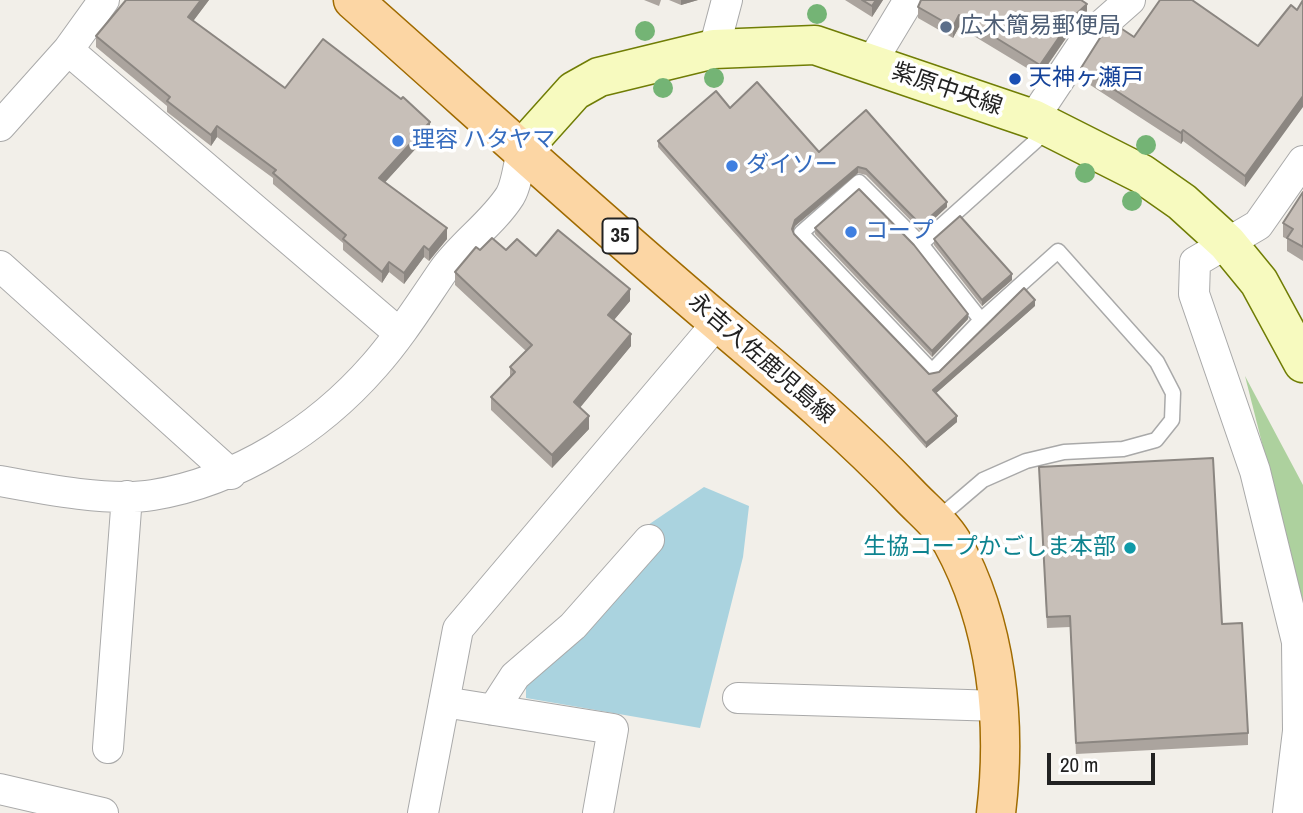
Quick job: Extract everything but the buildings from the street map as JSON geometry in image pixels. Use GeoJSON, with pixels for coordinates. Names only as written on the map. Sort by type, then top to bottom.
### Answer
{"type":"FeatureCollection","features":[{"type":"Feature","properties":{"kind":"main road","name":"永吉入佐鹿児島線"},"geometry":{"type":"LineString","coordinates":[[353,0],[718,322],[797,386],[883,468],[951,540],[981,614],[1000,706],[1001,774],[996,813]]}},
{"type":"Feature","properties":{"kind":"street"},"geometry":{"type":"LineString","coordinates":[[0,126],[68,50],[104,0]]}},
{"type":"Feature","properties":{"kind":"street"},"geometry":{"type":"LineString","coordinates":[[714,49],[727,0]]}},
{"type":"Feature","properties":{"kind":"street"},"geometry":{"type":"LineString","coordinates":[[871,64],[909,0]]}},
{"type":"Feature","properties":{"kind":"street"},"geometry":{"type":"LineString","coordinates":[[1042,124],[1087,38],[1130,0]]}},
{"type":"Feature","properties":{"kind":"street","name":"紫原中央線"},"geometry":{"type":"LineString","coordinates":[[522,149],[574,91],[599,77],[714,49],[815,45],[1042,124],[1142,174],[1182,202],[1227,243],[1259,282],[1303,363]]}},
{"type":"Feature","properties":{"kind":"street"},"geometry":{"type":"LineString","coordinates":[[68,50],[399,333]]}},
{"type":"Feature","properties":{"kind":"street"},"geometry":{"type":"LineString","coordinates":[[0,481],[127,496],[153,495],[230,474],[287,441],[334,405],[374,366],[450,261],[511,195],[522,149]]}},
{"type":"Feature","properties":{"kind":"street"},"geometry":{"type":"LineString","coordinates":[[1287,813],[1298,731],[1297,642],[1255,471],[1194,294],[1195,262],[1258,225],[1303,161]]}},
{"type":"Feature","properties":{"kind":"street"},"geometry":{"type":"LineString","coordinates":[[0,266],[230,474]]}},
{"type":"Feature","properties":{"kind":"street"},"geometry":{"type":"LineString","coordinates":[[423,813],[458,629],[718,322]]}},
{"type":"Feature","properties":{"kind":"street"},"geometry":{"type":"LineString","coordinates":[[108,748],[127,496]]}},
{"type":"Feature","properties":{"kind":"street"},"geometry":{"type":"LineString","coordinates":[[493,710],[515,676],[573,626],[649,540]]}},
{"type":"Feature","properties":{"kind":"street"},"geometry":{"type":"LineString","coordinates":[[738,698],[1000,706]]}},
{"type":"Feature","properties":{"kind":"street"},"geometry":{"type":"LineString","coordinates":[[444,702],[613,729],[598,813]]}},
{"type":"Feature","properties":{"kind":"street"},"geometry":{"type":"LineString","coordinates":[[0,789],[103,813]]}},
{"type":"Feature","properties":{"kind":"lane"},"geometry":{"type":"LineString","coordinates":[[922,244],[1042,124]]}},
{"type":"Feature","properties":{"kind":"lane"},"geometry":{"type":"LineString","coordinates":[[934,522],[983,480],[1027,461],[1064,452],[1123,449],[1156,440],[1172,420],[1173,393],[1157,362],[1058,251],[981,320],[932,371],[801,233],[859,182],[922,244],[981,320]]}},
{"type":"Feature","properties":{"kind":"green space"},"geometry":{"type":"Polygon","coordinates":[[[1245,376],[1303,485],[1303,605],[1245,376]]]}},
{"type":"Feature","properties":{"kind":"water"},"geometry":{"type":"Polygon","coordinates":[[[704,487],[749,506],[743,557],[700,728],[526,698],[526,679],[664,542],[648,525],[704,487]]]}},
{"type":"Feature","properties":{"kind":"place","name":"広木簡易郵便局"},"geometry":{"type":"Point","coordinates":[946,27]}},
{"type":"Feature","properties":{"kind":"place","name":"天神ヶ瀬戸"},"geometry":{"type":"Point","coordinates":[1015,79]}},
{"type":"Feature","properties":{"kind":"place","name":"理容 ハタヤマ"},"geometry":{"type":"Point","coordinates":[398,141]}},
{"type":"Feature","properties":{"kind":"place","name":"ダイソー"},"geometry":{"type":"Point","coordinates":[732,166]}},
{"type":"Feature","properties":{"kind":"place","name":"コープ"},"geometry":{"type":"Point","coordinates":[851,232]}},
{"type":"Feature","properties":{"kind":"place","name":"生協コープかごしま本部"},"geometry":{"type":"Point","coordinates":[1130,548]}}]}
